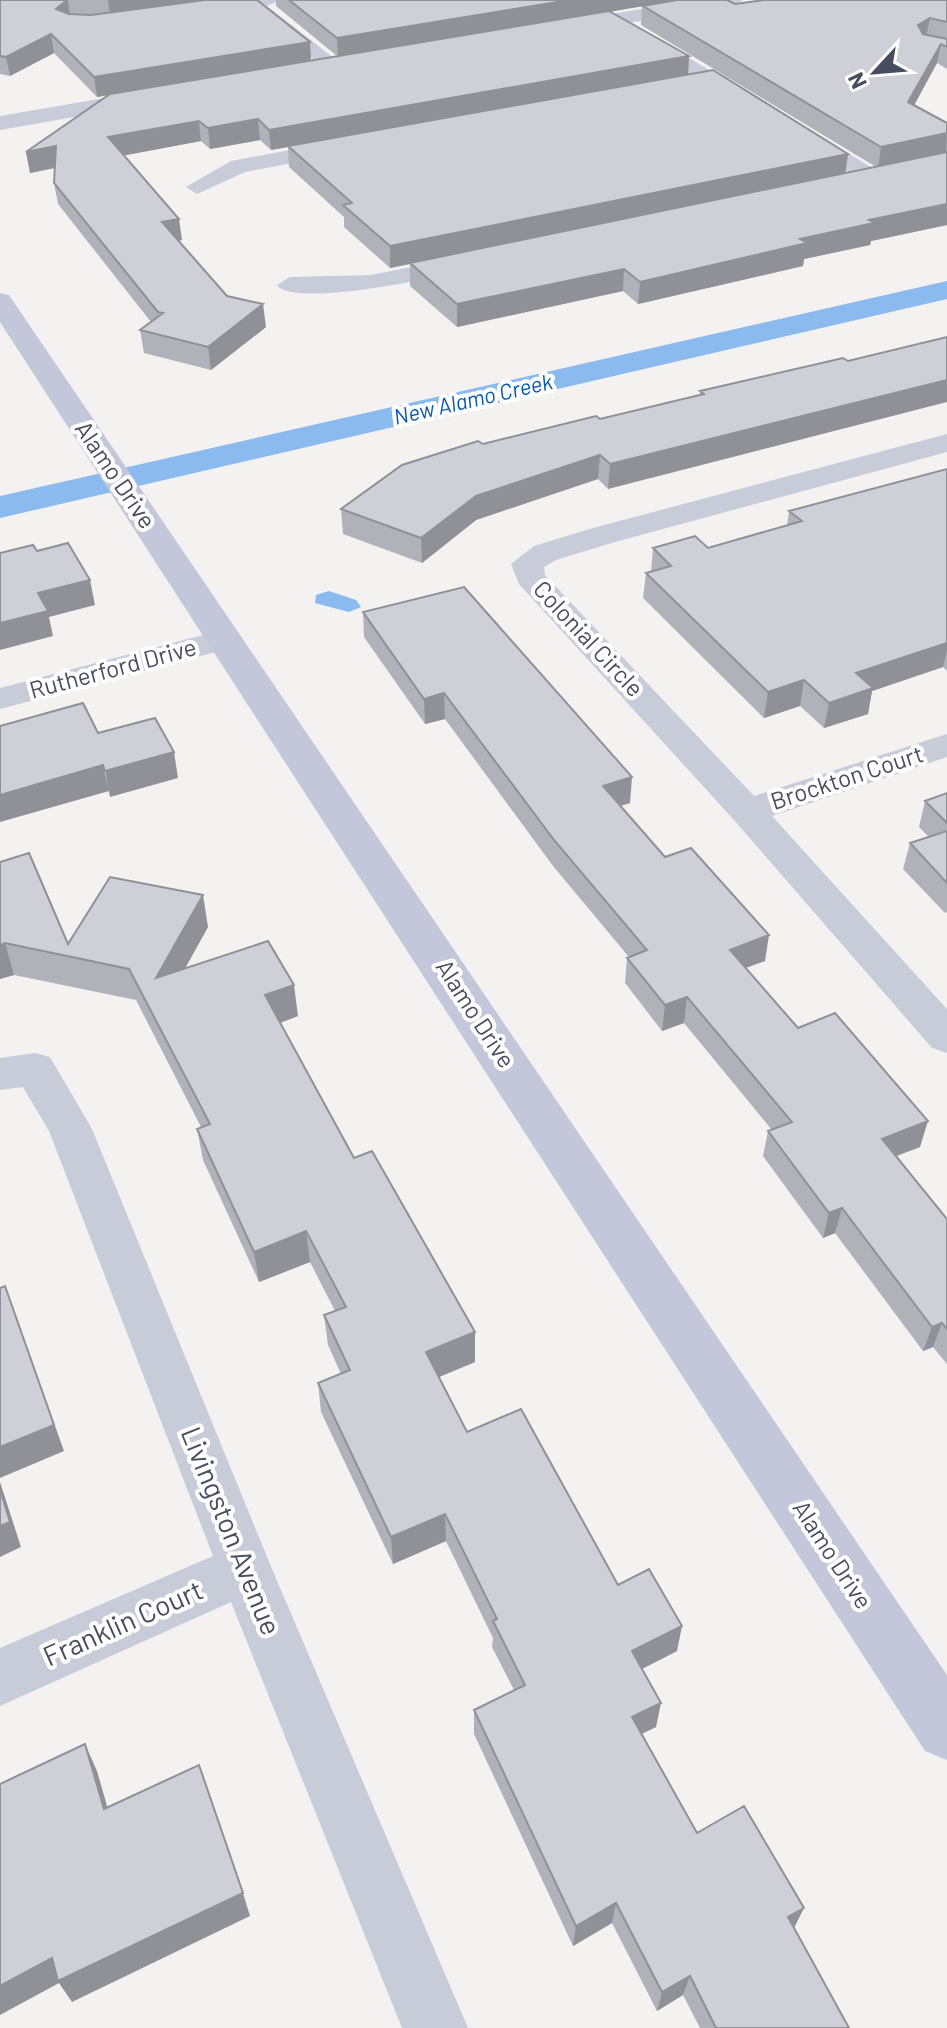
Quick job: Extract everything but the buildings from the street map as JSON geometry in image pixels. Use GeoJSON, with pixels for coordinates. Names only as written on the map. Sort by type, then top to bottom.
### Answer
{"type":"FeatureCollection","features":[{"type":"Feature","properties":{"kind":"main road","name":"Alamo Drive"},"geometry":{"type":"LineString","coordinates":[[0,301],[947,1729]]}},
{"type":"Feature","properties":{"kind":"street"},"geometry":{"type":"LineString","coordinates":[[547,31],[733,0]]}},
{"type":"Feature","properties":{"kind":"street"},"geometry":{"type":"LineString","coordinates":[[183,14],[260,1],[342,65]]}},
{"type":"Feature","properties":{"kind":"street"},"geometry":{"type":"LineString","coordinates":[[608,20],[642,35],[873,178]]}},
{"type":"Feature","properties":{"kind":"street"},"geometry":{"type":"LineString","coordinates":[[304,72],[342,65]]}},
{"type":"Feature","properties":{"kind":"street"},"geometry":{"type":"LineString","coordinates":[[689,85],[716,80]]}},
{"type":"Feature","properties":{"kind":"street"},"geometry":{"type":"LineString","coordinates":[[0,123],[167,95]]}},
{"type":"Feature","properties":{"kind":"street"},"geometry":{"type":"LineString","coordinates":[[197,187],[239,166],[363,143]]}},
{"type":"Feature","properties":{"kind":"street"},"geometry":{"type":"LineString","coordinates":[[843,185],[903,172]]}},
{"type":"Feature","properties":{"kind":"street"},"geometry":{"type":"LineString","coordinates":[[290,285],[371,283],[493,257]]}},
{"type":"Feature","properties":{"kind":"street","name":"Colonial Circle"},"geometry":{"type":"LineString","coordinates":[[947,443],[604,535],[545,553],[527,564],[530,577],[539,588],[747,811],[947,1037]]}},
{"type":"Feature","properties":{"kind":"street","name":"Rutherford Drive"},"geometry":{"type":"LineString","coordinates":[[0,699],[226,639]]}},
{"type":"Feature","properties":{"kind":"street","name":"Brockton Court"},"geometry":{"type":"LineString","coordinates":[[747,811],[947,745]]}},
{"type":"Feature","properties":{"kind":"street","name":"Livingston Avenue"},"geometry":{"type":"LineString","coordinates":[[0,1074],[35,1069],[70,1129],[245,1569],[435,2028]]}},
{"type":"Feature","properties":{"kind":"street","name":"Franklin Court"},"geometry":{"type":"LineString","coordinates":[[0,1677],[245,1569]]}},
{"type":"Feature","properties":{"kind":"water"},"geometry":{"type":"Polygon","coordinates":[[[329,591],[356,600],[361,607],[349,612],[315,603],[316,595],[329,591]]]}},
{"type":"Feature","properties":{"kind":"waterway","name":"New Alamo Creek"},"geometry":{"type":"LineString","coordinates":[[0,507],[947,290]]}}]}
